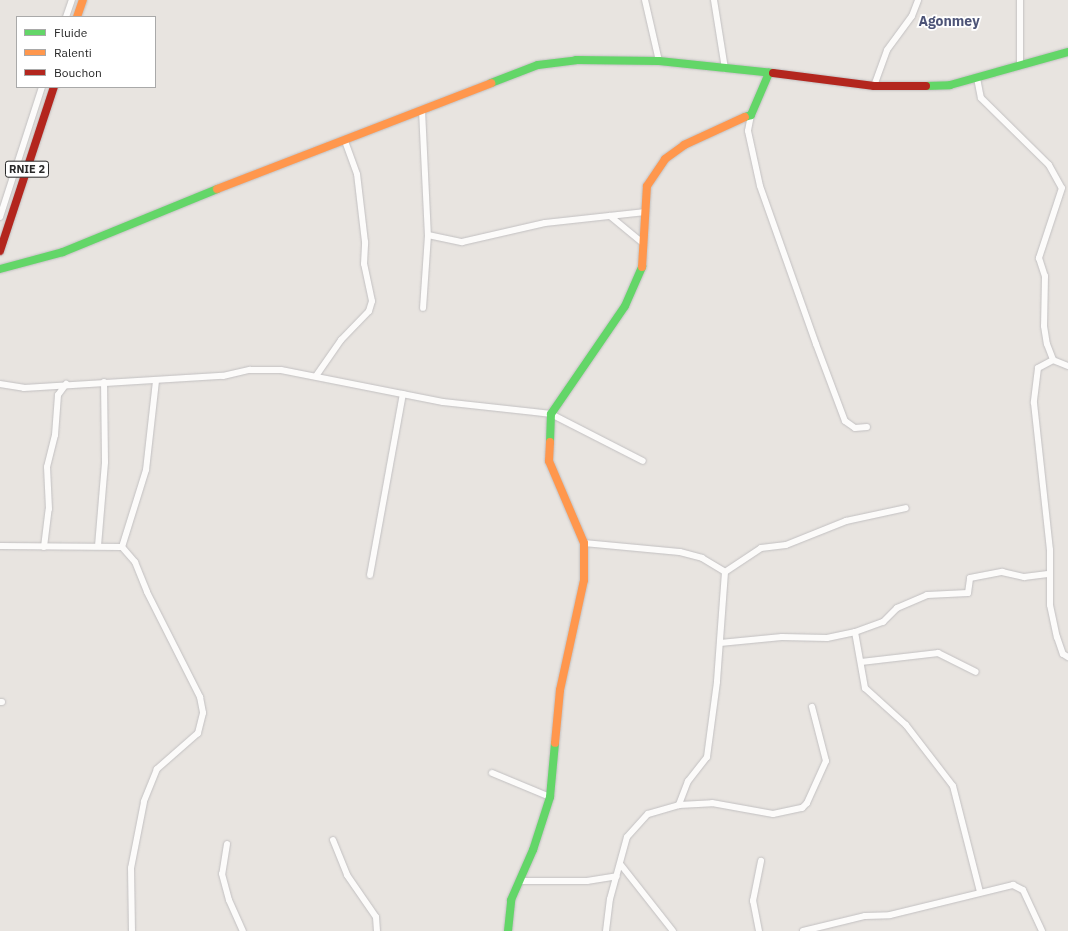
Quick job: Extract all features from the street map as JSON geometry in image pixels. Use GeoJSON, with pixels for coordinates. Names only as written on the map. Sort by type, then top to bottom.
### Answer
{"type":"FeatureCollection","features":[{"type":"Feature","properties":{"kind":"main road"},"geometry":{"type":"LineString","coordinates":[[77,16],[81,4]]}},
{"type":"Feature","properties":{"kind":"main road"},"geometry":{"type":"LineString","coordinates":[[0,269],[63,252],[344,139],[538,65],[576,60],[659,61],[843,80],[874,86],[950,85],[1068,52]]}},
{"type":"Feature","properties":{"kind":"main road"},"geometry":{"type":"LineString","coordinates":[[508,931],[511,900],[521,881],[550,798],[560,690],[584,580],[584,543],[553,475],[548,442],[551,414],[625,306],[644,262],[647,186],[665,159],[684,145],[735,119],[751,115],[769,73]]}},
{"type":"Feature","properties":{"kind":"main road","name":"RNIE 2"},"geometry":{"type":"LineString","coordinates":[[0,251],[54,88]]}},
{"type":"Feature","properties":{"kind":"street"},"geometry":{"type":"LineString","coordinates":[[66,16],[71,0],[81,4]]}},
{"type":"Feature","properties":{"kind":"street"},"geometry":{"type":"LineString","coordinates":[[645,0],[659,61]]}},
{"type":"Feature","properties":{"kind":"street"},"geometry":{"type":"LineString","coordinates":[[714,0],[725,69]]}},
{"type":"Feature","properties":{"kind":"street"},"geometry":{"type":"LineString","coordinates":[[874,86],[888,50],[912,16],[918,0]]}},
{"type":"Feature","properties":{"kind":"street"},"geometry":{"type":"LineString","coordinates":[[1020,0],[1020,66]]}},
{"type":"Feature","properties":{"kind":"street"},"geometry":{"type":"LineString","coordinates":[[976,78],[980,98],[1050,165],[1062,188],[1039,258],[1046,276],[1044,326],[1053,360]]}},
{"type":"Feature","properties":{"kind":"street"},"geometry":{"type":"LineString","coordinates":[[10,221],[0,217],[42,88]]}},
{"type":"Feature","properties":{"kind":"street"},"geometry":{"type":"LineString","coordinates":[[422,110],[428,235],[423,308]]}},
{"type":"Feature","properties":{"kind":"street"},"geometry":{"type":"LineString","coordinates":[[751,115],[748,131],[760,186],[845,421],[854,428],[867,427]]}},
{"type":"Feature","properties":{"kind":"street"},"geometry":{"type":"LineString","coordinates":[[316,376],[341,340],[369,311],[372,301],[364,264],[365,242],[357,174],[344,139]]}},
{"type":"Feature","properties":{"kind":"street"},"geometry":{"type":"LineString","coordinates":[[428,235],[462,242],[545,223],[645,212]]}},
{"type":"Feature","properties":{"kind":"street"},"geometry":{"type":"LineString","coordinates":[[610,216],[644,244]]}},
{"type":"Feature","properties":{"kind":"street"},"geometry":{"type":"LineString","coordinates":[[1068,366],[1053,360],[1038,368],[1034,403],[1050,550],[1052,617],[1063,654],[1068,657]]}},
{"type":"Feature","properties":{"kind":"street"},"geometry":{"type":"LineString","coordinates":[[0,384],[24,388],[66,384],[156,381],[223,376],[250,370],[316,376],[444,402],[551,414],[643,461]]}},
{"type":"Feature","properties":{"kind":"street"},"geometry":{"type":"LineString","coordinates":[[122,547],[146,470],[156,381]]}},
{"type":"Feature","properties":{"kind":"street"},"geometry":{"type":"LineString","coordinates":[[98,546],[105,462],[104,382]]}},
{"type":"Feature","properties":{"kind":"street"},"geometry":{"type":"LineString","coordinates":[[44,547],[50,503],[48,467],[55,435],[58,395],[66,384]]}},
{"type":"Feature","properties":{"kind":"street"},"geometry":{"type":"LineString","coordinates":[[370,575],[403,394]]}},
{"type":"Feature","properties":{"kind":"street"},"geometry":{"type":"LineString","coordinates":[[725,572],[761,548],[786,545],[846,521],[906,508]]}},
{"type":"Feature","properties":{"kind":"street"},"geometry":{"type":"LineString","coordinates":[[584,543],[680,552],[702,558],[725,572]]}},
{"type":"Feature","properties":{"kind":"street"},"geometry":{"type":"LineString","coordinates":[[0,546],[122,547],[135,562],[153,606],[200,697],[203,713],[198,733],[158,769],[150,783],[131,868],[132,931]]}},
{"type":"Feature","properties":{"kind":"street"},"geometry":{"type":"LineString","coordinates":[[679,805],[688,781],[707,757],[720,643],[725,572]]}},
{"type":"Feature","properties":{"kind":"street"},"geometry":{"type":"LineString","coordinates":[[720,643],[782,637],[827,638],[855,632],[883,622],[897,608],[927,594],[968,592],[970,578],[1002,572],[1024,577],[1050,574]]}},
{"type":"Feature","properties":{"kind":"street"},"geometry":{"type":"LineString","coordinates":[[855,632],[864,688],[870,696],[902,721],[953,786],[980,892]]}},
{"type":"Feature","properties":{"kind":"street"},"geometry":{"type":"LineString","coordinates":[[861,662],[938,653],[976,672]]}},
{"type":"Feature","properties":{"kind":"street"},"geometry":{"type":"LineString","coordinates":[[606,931],[610,899],[621,865],[627,837],[637,823],[648,814],[679,805],[736,805],[763,814],[802,808],[819,779],[826,760],[812,707]]}},
{"type":"Feature","properties":{"kind":"street"},"geometry":{"type":"LineString","coordinates":[[492,773],[550,798]]}},
{"type":"Feature","properties":{"kind":"street"},"geometry":{"type":"LineString","coordinates":[[333,840],[347,875],[374,912],[378,931]]}},
{"type":"Feature","properties":{"kind":"street"},"geometry":{"type":"LineString","coordinates":[[227,844],[222,874],[228,900],[243,931]]}},
{"type":"Feature","properties":{"kind":"street"},"geometry":{"type":"LineString","coordinates":[[758,931],[753,901],[761,861]]}},
{"type":"Feature","properties":{"kind":"street"},"geometry":{"type":"LineString","coordinates":[[621,865],[646,893],[673,931]]}},
{"type":"Feature","properties":{"kind":"street"},"geometry":{"type":"LineString","coordinates":[[521,881],[586,881],[617,876]]}},
{"type":"Feature","properties":{"kind":"street"},"geometry":{"type":"LineString","coordinates":[[803,931],[865,916],[890,915],[980,892],[1018,886],[1023,890],[1042,931]]}},
{"type":"Feature","properties":{"kind":"traffic: fast"},"geometry":{"type":"LineString","coordinates":[[926,86],[950,85],[1068,52]]}},
{"type":"Feature","properties":{"kind":"traffic: fast"},"geometry":{"type":"LineString","coordinates":[[491,83],[538,65],[576,60],[659,61],[773,73]]}},
{"type":"Feature","properties":{"kind":"traffic: fast"},"geometry":{"type":"LineString","coordinates":[[745,117],[751,115],[769,73]]}},
{"type":"Feature","properties":{"kind":"traffic: fast"},"geometry":{"type":"LineString","coordinates":[[0,269],[63,252],[217,189]]}},
{"type":"Feature","properties":{"kind":"traffic: fast"},"geometry":{"type":"LineString","coordinates":[[550,442],[551,414],[625,306],[642,267]]}},
{"type":"Feature","properties":{"kind":"traffic: fast"},"geometry":{"type":"LineString","coordinates":[[508,931],[511,900],[533,850],[550,797],[555,743]]}},
{"type":"Feature","properties":{"kind":"traffic: slow"},"geometry":{"type":"LineString","coordinates":[[77,16],[83,0]]}},
{"type":"Feature","properties":{"kind":"traffic: slow"},"geometry":{"type":"LineString","coordinates":[[217,189],[491,83]]}},
{"type":"Feature","properties":{"kind":"traffic: slow"},"geometry":{"type":"LineString","coordinates":[[642,267],[647,186],[665,159],[684,145],[745,117]]}},
{"type":"Feature","properties":{"kind":"traffic: slow"},"geometry":{"type":"LineString","coordinates":[[550,442],[549,461],[584,543],[584,580],[560,690],[555,743]]}},
{"type":"Feature","properties":{"kind":"traffic: jam"},"geometry":{"type":"LineString","coordinates":[[773,73],[874,86],[926,86]]}},
{"type":"Feature","properties":{"kind":"traffic: jam"},"geometry":{"type":"LineString","coordinates":[[0,251],[54,88]]}},
{"type":"Feature","properties":{"kind":"district","name":"Agonmey"},"geometry":{"type":"Point","coordinates":[949,21]}}]}
